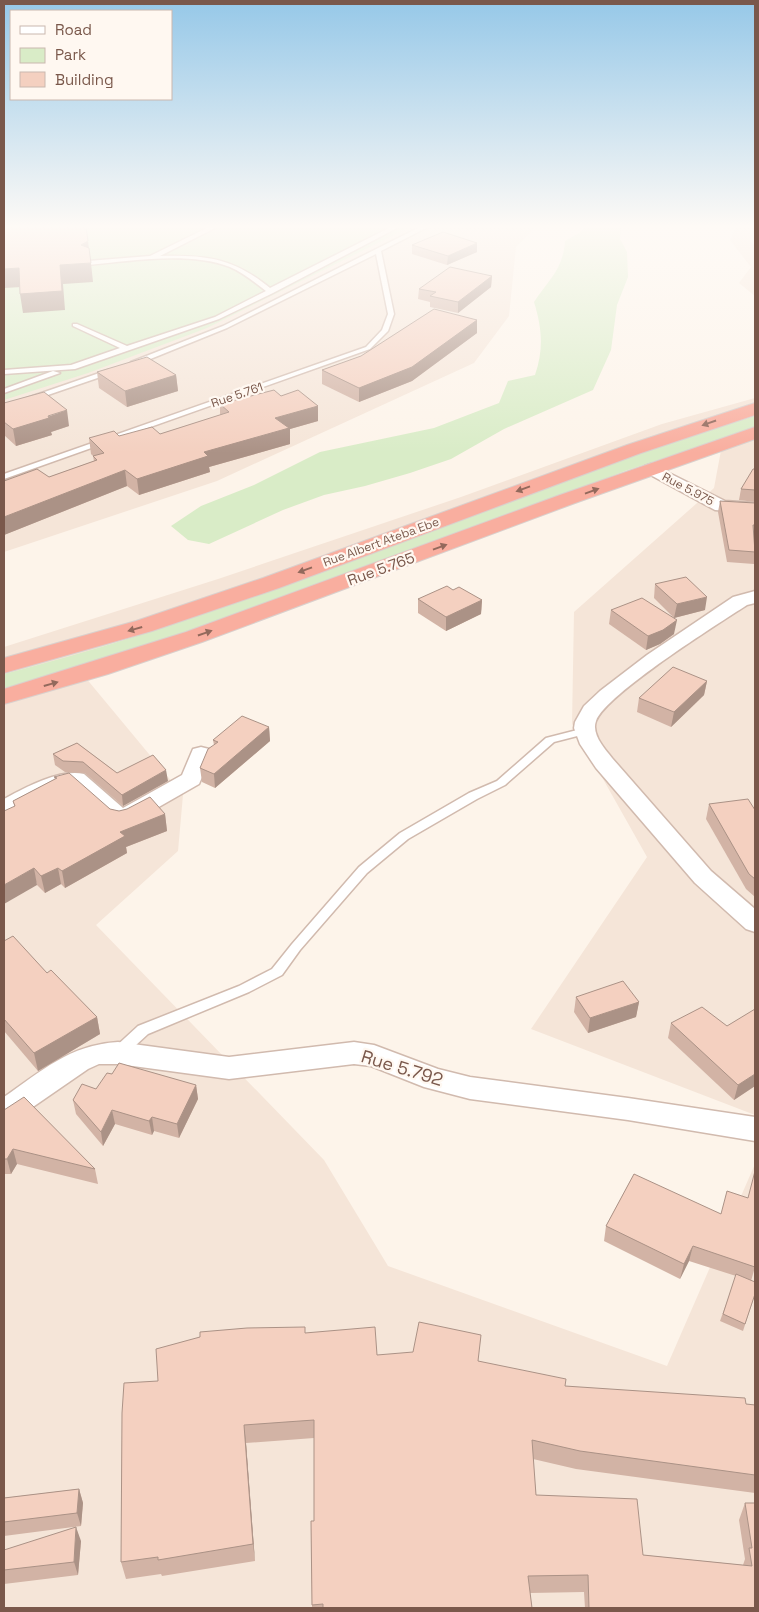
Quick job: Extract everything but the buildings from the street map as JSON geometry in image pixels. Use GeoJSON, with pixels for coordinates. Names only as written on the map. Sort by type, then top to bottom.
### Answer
{"type":"FeatureCollection","features":[{"type":"Feature","properties":{"kind":"highway","name":"Rue Albert Ateba Ebe"},"geometry":{"type":"LineString","coordinates":[[4,666],[144,626],[270,583],[643,446],[755,409]]}},
{"type":"Feature","properties":{"kind":"highway","name":"Rue 5.765"},"geometry":{"type":"LineString","coordinates":[[4,697],[77,677],[208,632],[651,469],[755,434]]}},
{"type":"Feature","properties":{"kind":"street","name":"Rue 5.975"},"geometry":{"type":"LineString","coordinates":[[651,469],[721,506],[755,508]]}},
{"type":"Feature","properties":{"kind":"street"},"geometry":{"type":"LineString","coordinates":[[755,597],[740,601],[621,683],[588,713],[585,731],[604,763],[704,877],[755,923]]}},
{"type":"Feature","properties":{"kind":"street"},"geometry":{"type":"LineString","coordinates":[[4,808],[42,788],[76,779],[121,819],[191,779],[201,754]]}},
{"type":"Feature","properties":{"kind":"street","name":"Rue 5.792"},"geometry":{"type":"LineString","coordinates":[[4,1112],[78,1061],[98,1054],[118,1053],[229,1068],[354,1053],[374,1056],[434,1079],[470,1088],[628,1109],[755,1130]]}},
{"type":"Feature","properties":{"kind":"lane"},"geometry":{"type":"LineString","coordinates":[[4,391],[217,318],[250,302]]}},
{"type":"Feature","properties":{"kind":"lane"},"geometry":{"type":"LineString","coordinates":[[127,366],[225,327],[274,302]]}},
{"type":"Feature","properties":{"kind":"lane","name":"Rue 5.761"},"geometry":{"type":"LineString","coordinates":[[4,477],[368,348],[386,331],[391,314],[389,302]]}},
{"type":"Feature","properties":{"kind":"lane"},"geometry":{"type":"LineString","coordinates":[[75,325],[126,349]]}},
{"type":"Feature","properties":{"kind":"lane"},"geometry":{"type":"LineString","coordinates":[[4,372],[72,367]]}},
{"type":"Feature","properties":{"kind":"lane"},"geometry":{"type":"LineString","coordinates":[[4,408],[118,369]]}},
{"type":"Feature","properties":{"kind":"lane"},"geometry":{"type":"LineString","coordinates":[[118,1053],[143,1030],[244,989],[277,972],[296,947],[363,870],[404,836],[473,796],[501,783],[550,740],[585,731]]}},
{"type":"Feature","properties":{"kind":"shaded area"},"geometry":{"type":"Polygon","coordinates":[[[4,302],[510,302],[509,316],[474,363],[217,481],[4,552],[4,302]]]}},
{"type":"Feature","properties":{"kind":"shaded area"},"geometry":{"type":"Polygon","coordinates":[[[755,398],[755,416],[689,436],[240,601],[75,656],[4,674],[4,647],[218,579],[461,497],[662,424],[755,398]]]}},
{"type":"Feature","properties":{"kind":"shaded area"},"geometry":{"type":"Polygon","coordinates":[[[755,428],[755,1115],[531,1029],[647,857],[572,724],[574,612],[714,488],[722,445],[85,677],[183,795],[178,851],[96,925],[324,1160],[388,1266],[667,1366],[755,1164],[755,1608],[4,1608],[4,688],[82,668],[457,536],[625,471],[755,428]]]}},
{"type":"Feature","properties":{"kind":"green space"},"geometry":{"type":"Polygon","coordinates":[[[4,302],[259,302],[207,328],[88,373],[4,400],[4,302]]]}},
{"type":"Feature","properties":{"kind":"green space"},"geometry":{"type":"Polygon","coordinates":[[[534,302],[618,302],[611,350],[593,390],[504,429],[451,459],[365,486],[324,495],[283,510],[209,544],[188,540],[171,526],[201,506],[254,485],[320,452],[434,428],[499,403],[508,381],[535,375],[541,347],[539,321],[534,302]]]}},
{"type":"Feature","properties":{"kind":"green space"},"geometry":{"type":"Polygon","coordinates":[[[755,416],[755,428],[625,471],[457,536],[82,668],[4,688],[4,674],[100,647],[194,617],[288,584],[567,479],[660,446],[755,416]]]}}]}
